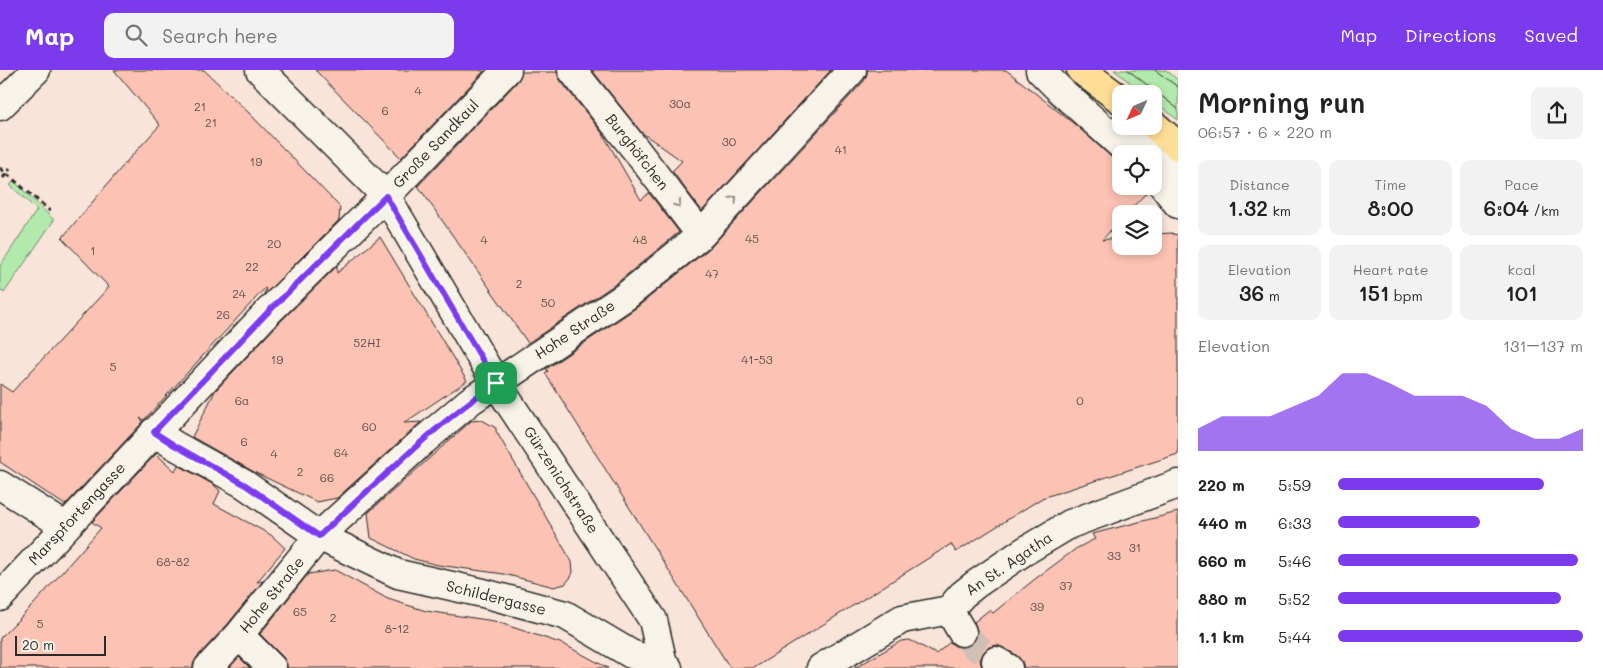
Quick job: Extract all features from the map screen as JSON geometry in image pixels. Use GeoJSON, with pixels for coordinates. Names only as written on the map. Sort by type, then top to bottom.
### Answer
{"type":"FeatureCollection","features":[{"type":"Feature","properties":{"kind":"main road"},"geometry":{"type":"LineString","coordinates":[[1081,70],[1112,93]]}},
{"type":"Feature","properties":{"kind":"main road"},"geometry":{"type":"LineString","coordinates":[[1162,132],[1178,146]]}},
{"type":"Feature","properties":{"kind":"street"},"geometry":{"type":"LineString","coordinates":[[0,106],[36,70]]}},
{"type":"Feature","properties":{"kind":"street","name":"Gürzenichstraße"},"geometry":{"type":"LineString","coordinates":[[260,70],[386,196],[496,383],[653,620],[666,666]]}},
{"type":"Feature","properties":{"kind":"street","name":"Große Sandkaul"},"geometry":{"type":"LineString","coordinates":[[154,432],[267,313],[386,196],[507,70]]}},
{"type":"Feature","properties":{"kind":"street","name":"Burghöfchen"},"geometry":{"type":"LineString","coordinates":[[572,70],[702,235]]}},
{"type":"Feature","properties":{"kind":"street","name":"Hohe Straße"},"geometry":{"type":"LineString","coordinates":[[208,668],[239,635],[319,536],[470,401],[626,296],[702,235],[852,70]]}},
{"type":"Feature","properties":{"kind":"street"},"geometry":{"type":"LineString","coordinates":[[1040,70],[1121,145]]}},
{"type":"Feature","properties":{"kind":"street"},"geometry":{"type":"LineString","coordinates":[[1062,92],[1112,117]]}},
{"type":"Feature","properties":{"kind":"street"},"geometry":{"type":"LineString","coordinates":[[1135,135],[1178,172]]}},
{"type":"Feature","properties":{"kind":"street"},"geometry":{"type":"LineString","coordinates":[[1162,184],[1178,204]]}},
{"type":"Feature","properties":{"kind":"street","name":"Marspfortengasse"},"geometry":{"type":"LineString","coordinates":[[0,596],[154,432]]}},
{"type":"Feature","properties":{"kind":"street","name":"Schildergasse"},"geometry":{"type":"LineString","coordinates":[[154,432],[244,484],[319,536],[398,574],[483,593],[565,615],[631,654],[666,666]]}},
{"type":"Feature","properties":{"kind":"street","name":"An St. Agatha"},"geometry":{"type":"LineString","coordinates":[[821,668],[902,619],[956,621],[962,595],[1023,552],[1070,524],[1178,484]]}},
{"type":"Feature","properties":{"kind":"street"},"geometry":{"type":"LineString","coordinates":[[0,485],[65,526]]}},
{"type":"Feature","properties":{"kind":"street"},"geometry":{"type":"LineString","coordinates":[[239,635],[272,668]]}},
{"type":"Feature","properties":{"kind":"path"},"geometry":{"type":"LineString","coordinates":[[0,168],[50,211]]}},
{"type":"Feature","properties":{"kind":"path"},"geometry":{"type":"LineString","coordinates":[[3,178],[10,169]]}},
{"type":"Feature","properties":{"kind":"green space"},"geometry":{"type":"Polygon","coordinates":[[[1114,70],[1166,70],[1178,80],[1178,120],[1162,107],[1162,85],[1133,85],[1114,70]]]}},
{"type":"Feature","properties":{"kind":"green space"},"geometry":{"type":"Polygon","coordinates":[[[14,181],[54,220],[4,293],[0,289],[0,266],[37,210],[10,185],[14,181]]]}},
{"type":"Feature","properties":{"kind":"building"},"geometry":{"type":"Polygon","coordinates":[[[114,70],[204,70],[250,114],[340,207],[339,220],[263,296],[265,288],[144,420],[140,418],[143,422],[65,505],[0,462],[0,384],[12,392],[109,287],[62,238],[160,125],[114,70]]]}},
{"type":"Feature","properties":{"kind":"building"},"geometry":{"type":"Polygon","coordinates":[[[315,70],[477,70],[484,71],[401,158],[315,70]]]}},
{"type":"Feature","properties":{"kind":"building"},"geometry":{"type":"Polygon","coordinates":[[[592,70],[831,70],[702,211],[672,171],[682,161],[641,132],[592,70]]]}},
{"type":"Feature","properties":{"kind":"building"},"geometry":{"type":"Polygon","coordinates":[[[867,70],[1006,70],[1078,127],[1112,158],[1112,195],[1144,195],[1135,205],[1112,205],[1112,229],[1102,240],[1112,238],[1112,255],[1162,255],[1162,234],[1178,235],[1178,454],[1042,498],[956,552],[951,544],[754,668],[730,668],[545,373],[548,371],[546,369],[636,308],[711,247],[864,81],[867,70]]]}},
{"type":"Feature","properties":{"kind":"building"},"geometry":{"type":"Polygon","coordinates":[[[522,72],[557,72],[560,80],[603,134],[641,200],[649,193],[679,232],[617,283],[528,343],[418,186],[518,81],[522,72]]]}},
{"type":"Feature","properties":{"kind":"building"},"geometry":{"type":"Polygon","coordinates":[[[380,237],[467,381],[404,423],[421,422],[337,498],[317,502],[256,473],[192,437],[215,391],[278,324],[337,266],[337,273],[380,237]]]}},
{"type":"Feature","properties":{"kind":"building"},"geometry":{"type":"Polygon","coordinates":[[[482,420],[496,428],[572,562],[573,572],[565,584],[554,587],[504,574],[438,565],[414,559],[371,538],[368,513],[471,421],[482,420]]]}},
{"type":"Feature","properties":{"kind":"building"},"geometry":{"type":"Polygon","coordinates":[[[156,454],[175,471],[178,465],[214,485],[220,491],[214,504],[271,535],[285,548],[257,582],[263,581],[227,625],[197,657],[193,668],[0,668],[0,638],[34,604],[101,528],[92,522],[156,454]]]}},
{"type":"Feature","properties":{"kind":"building"},"geometry":{"type":"Polygon","coordinates":[[[1178,512],[1178,668],[1024,668],[1022,661],[1016,655],[997,645],[989,647],[983,653],[980,660],[982,668],[855,668],[901,641],[909,640],[936,654],[950,642],[962,648],[970,646],[978,632],[974,622],[989,610],[993,613],[1077,548],[1095,539],[1092,534],[1178,512]]]}},
{"type":"Feature","properties":{"kind":"building"},"geometry":{"type":"Polygon","coordinates":[[[335,570],[388,599],[426,611],[494,621],[563,644],[608,668],[287,668],[283,657],[260,634],[308,574],[335,570]]]}},
{"type":"Feature","properties":{"kind":"building"},"geometry":{"type":"Polygon","coordinates":[[[239,657],[250,668],[229,668],[239,657]]]}},
{"type":"Feature","properties":{"kind":"tunnel"},"geometry":{"type":"LineString","coordinates":[[962,632],[976,647],[996,661]]}},
{"type":"Feature","properties":{"kind":"tram line"},"geometry":{"type":"LineString","coordinates":[[1128,70],[1178,109]]}},
{"type":"Feature","properties":{"kind":"tram line"},"geometry":{"type":"LineString","coordinates":[[1155,70],[1178,87]]}},
{"type":"Feature","properties":{"kind":"route"},"geometry":{"type":"LineString","coordinates":[[386,196],[496,383],[470,401],[319,536],[244,484],[154,432],[267,313],[386,196]]}}]}
